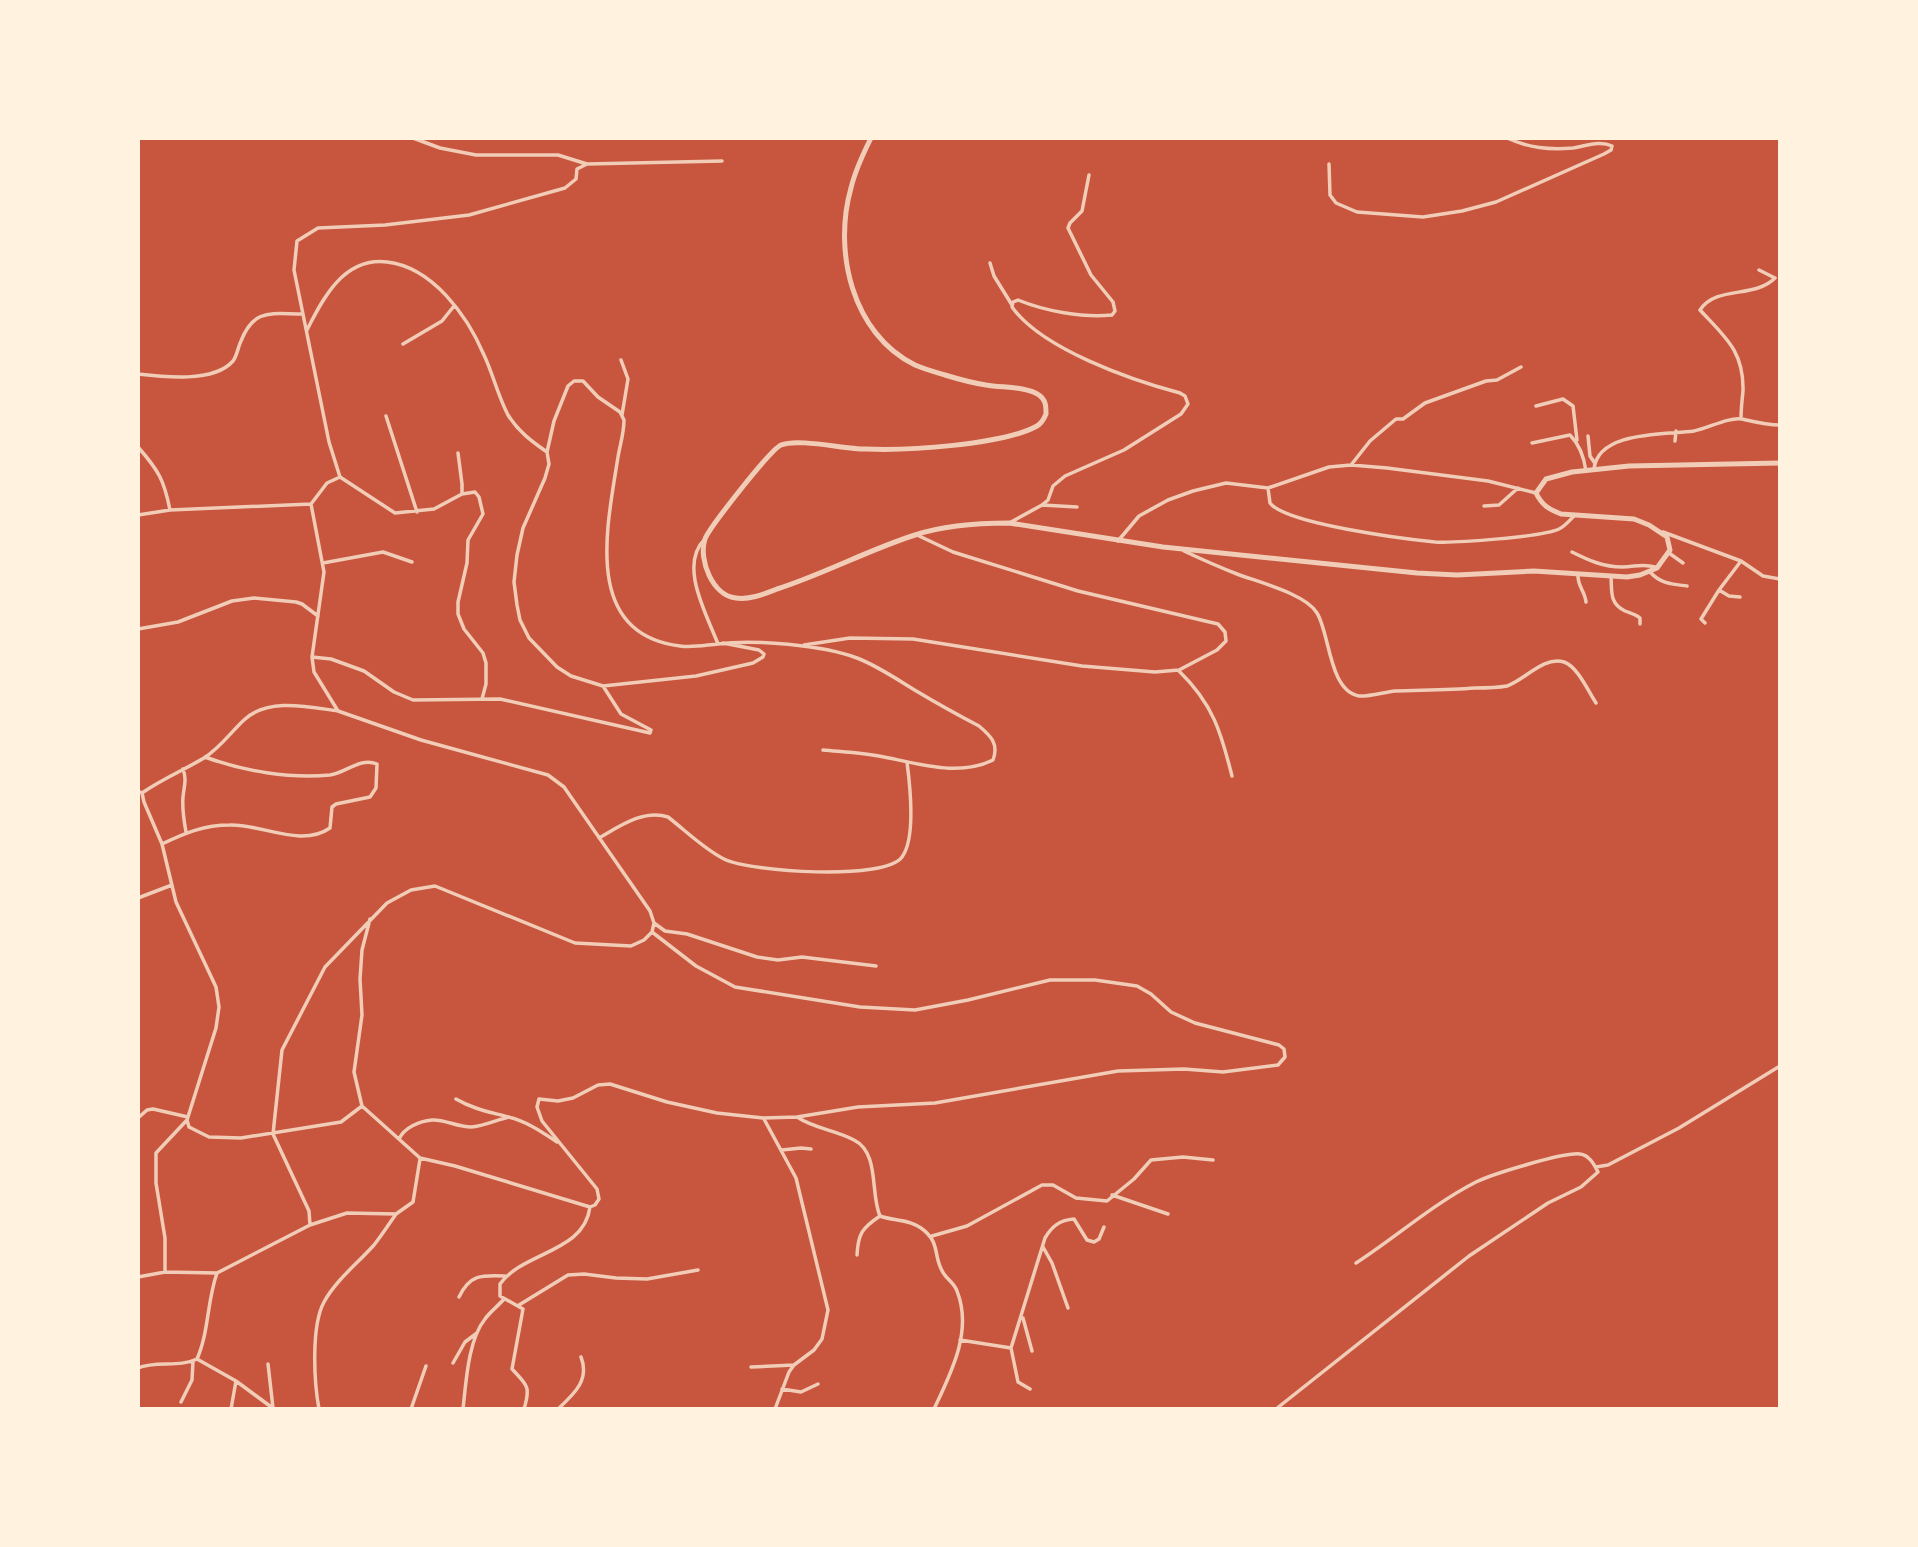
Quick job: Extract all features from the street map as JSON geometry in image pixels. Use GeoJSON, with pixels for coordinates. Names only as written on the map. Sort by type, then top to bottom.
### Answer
{"type":"FeatureCollection","features":[{"type":"Feature","properties":{"kind":"street"},"geometry":{"type":"LineString","coordinates":[[413,138],[440,148],[476,155],[558,155],[587,164],[722,161]]}},
{"type":"Feature","properties":{"kind":"street"},"geometry":{"type":"LineString","coordinates":[[720,643],[695,584],[693,555],[754,472],[779,446],[796,442],[865,450],[956,444],[1024,431],[1037,426],[1046,414],[1045,403],[1040,396],[1028,391],[959,379],[914,364],[894,351],[874,332],[856,298],[849,274],[845,222],[850,188],[871,138]]}},
{"type":"Feature","properties":{"kind":"street"},"geometry":{"type":"LineString","coordinates":[[1329,164],[1330,195],[1336,203],[1357,212],[1423,217],[1496,202],[1604,154],[1611,150],[1612,146],[1603,143],[1574,148],[1538,148],[1523,146],[1507,138]]}},
{"type":"Feature","properties":{"kind":"street"},"geometry":{"type":"LineString","coordinates":[[482,699],[486,684],[486,663],[483,653],[464,629],[458,614],[468,540],[482,514],[479,496],[475,492],[462,494],[440,507],[395,513],[340,477],[329,442],[294,270],[297,241],[318,228],[385,225],[469,215],[565,188],[576,179],[577,169],[587,164]]}},
{"type":"Feature","properties":{"kind":"street"},"geometry":{"type":"LineString","coordinates":[[1012,305],[1018,300],[1030,305],[1093,316],[1112,315],[1115,311],[1113,302],[1091,275],[1068,228],[1082,211],[1089,175]]}},
{"type":"Feature","properties":{"kind":"street"},"geometry":{"type":"LineString","coordinates":[[306,332],[319,306],[340,278],[367,262],[395,263],[410,267],[424,276],[455,306],[483,352],[507,413],[529,440],[547,452]]}},
{"type":"Feature","properties":{"kind":"street"},"geometry":{"type":"LineString","coordinates":[[990,263],[994,276],[1030,328],[1050,341],[1137,381],[1180,393],[1185,396],[1188,404],[1181,414],[1124,450],[1065,476],[1053,486],[1048,500],[1009,523]]}},
{"type":"Feature","properties":{"kind":"street"},"geometry":{"type":"LineString","coordinates":[[1741,419],[1743,394],[1740,360],[1734,347],[1700,310],[1710,299],[1717,296],[1760,289],[1775,278],[1759,270]]}},
{"type":"Feature","properties":{"kind":"street"},"geometry":{"type":"LineString","coordinates":[[403,344],[442,321],[455,306]]}},
{"type":"Feature","properties":{"kind":"street"},"geometry":{"type":"LineString","coordinates":[[138,374],[173,377],[197,376],[216,371],[234,360],[247,327],[254,319],[265,313],[303,314]]}},
{"type":"Feature","properties":{"kind":"street"},"geometry":{"type":"LineString","coordinates":[[621,360],[628,379],[606,555],[607,575],[616,606],[629,624],[641,634],[682,647],[747,642],[842,652],[979,726],[991,736],[996,745],[993,760],[970,767],[936,767],[882,756],[824,750]]}},
{"type":"Feature","properties":{"kind":"street"},"geometry":{"type":"LineString","coordinates":[[1350,465],[1370,441],[1396,419],[1403,418],[1415,408],[1486,381],[1497,380],[1521,367]]}},
{"type":"Feature","properties":{"kind":"street"},"geometry":{"type":"LineString","coordinates":[[622,415],[593,393],[583,381],[574,381],[568,386],[547,452],[549,464],[545,478],[523,528],[517,555],[514,582],[520,620],[529,638],[557,667],[571,676],[603,686],[696,676],[753,663],[763,657],[762,652],[720,643]]}},
{"type":"Feature","properties":{"kind":"street"},"geometry":{"type":"LineString","coordinates":[[1536,406],[1563,398],[1573,406],[1577,442],[1586,471]]}},
{"type":"Feature","properties":{"kind":"street"},"geometry":{"type":"LineString","coordinates":[[386,416],[417,512]]}},
{"type":"Feature","properties":{"kind":"street"},"geometry":{"type":"LineString","coordinates":[[1594,467],[1596,458],[1602,452],[1647,433],[1698,430],[1741,419],[1750,423],[1780,425]]}},
{"type":"Feature","properties":{"kind":"street"},"geometry":{"type":"LineString","coordinates":[[1675,441],[1676,431]]}},
{"type":"Feature","properties":{"kind":"street"},"geometry":{"type":"LineString","coordinates":[[1532,443],[1570,435],[1577,442]]}},
{"type":"Feature","properties":{"kind":"street"},"geometry":{"type":"LineString","coordinates":[[1588,436],[1594,467]]}},
{"type":"Feature","properties":{"kind":"street"},"geometry":{"type":"LineString","coordinates":[[138,447],[158,470],[165,484],[170,510]]}},
{"type":"Feature","properties":{"kind":"street"},"geometry":{"type":"LineString","coordinates":[[458,453],[462,494]]}},
{"type":"Feature","properties":{"kind":"street"},"geometry":{"type":"LineString","coordinates":[[1536,493],[1546,479],[1594,467],[1780,463]]}},
{"type":"Feature","properties":{"kind":"street"},"geometry":{"type":"LineString","coordinates":[[1118,541],[1139,516],[1168,500],[1193,491],[1226,483],[1268,488],[1312,472],[1350,465],[1457,477],[1536,493]]}},
{"type":"Feature","properties":{"kind":"street"},"geometry":{"type":"LineString","coordinates":[[138,515],[170,510],[311,504],[327,484],[340,477]]}},
{"type":"Feature","properties":{"kind":"street"},"geometry":{"type":"LineString","coordinates":[[1268,488],[1270,503],[1274,508],[1299,518],[1341,528],[1437,542],[1558,530],[1575,515]]}},
{"type":"Feature","properties":{"kind":"street"},"geometry":{"type":"LineString","coordinates":[[1484,506],[1499,505],[1518,488]]}},
{"type":"Feature","properties":{"kind":"street"},"geometry":{"type":"LineString","coordinates":[[1536,493],[1540,503],[1551,511],[1634,520],[1741,561],[1763,576],[1780,579]]}},
{"type":"Feature","properties":{"kind":"street"},"geometry":{"type":"LineString","coordinates":[[311,504],[323,563],[323,584],[312,657],[314,672],[338,711]]}},
{"type":"Feature","properties":{"kind":"street"},"geometry":{"type":"LineString","coordinates":[[1042,505],[1077,507]]}},
{"type":"Feature","properties":{"kind":"street"},"geometry":{"type":"LineString","coordinates":[[705,539],[705,563],[709,575],[723,593],[735,598],[752,598],[915,534],[957,526],[1009,523],[1118,541],[1417,573],[1457,575],[1534,571],[1611,576],[1640,575],[1657,568],[1670,550],[1667,537],[1655,528]]}},
{"type":"Feature","properties":{"kind":"street"},"geometry":{"type":"LineString","coordinates":[[798,646],[850,638],[913,639],[1112,670],[1156,672],[1179,670],[1222,646],[1226,636],[1223,628],[1209,621],[1142,608],[1078,591],[953,552],[915,534]]}},
{"type":"Feature","properties":{"kind":"street"},"geometry":{"type":"LineString","coordinates":[[1179,548],[1208,563],[1283,590],[1317,612],[1336,672],[1342,684],[1353,694],[1362,696],[1393,691],[1504,686],[1523,679],[1544,663],[1555,661],[1566,663],[1583,682],[1596,703]]}},
{"type":"Feature","properties":{"kind":"street"},"geometry":{"type":"LineString","coordinates":[[323,563],[383,552],[412,562]]}},
{"type":"Feature","properties":{"kind":"street"},"geometry":{"type":"LineString","coordinates":[[1572,552],[1597,564],[1623,567],[1643,563],[1657,568]]}},
{"type":"Feature","properties":{"kind":"street"},"geometry":{"type":"LineString","coordinates":[[1669,553],[1683,562]]}},
{"type":"Feature","properties":{"kind":"street"},"geometry":{"type":"LineString","coordinates":[[1705,623],[1701,619],[1741,561]]}},
{"type":"Feature","properties":{"kind":"street"},"geometry":{"type":"LineString","coordinates":[[1650,572],[1668,584],[1687,586]]}},
{"type":"Feature","properties":{"kind":"street"},"geometry":{"type":"LineString","coordinates":[[1578,574],[1580,589],[1586,602]]}},
{"type":"Feature","properties":{"kind":"street"},"geometry":{"type":"LineString","coordinates":[[1611,576],[1611,597],[1615,604],[1637,615],[1640,624]]}},
{"type":"Feature","properties":{"kind":"street"},"geometry":{"type":"LineString","coordinates":[[1719,590],[1729,596],[1740,597]]}},
{"type":"Feature","properties":{"kind":"street"},"geometry":{"type":"LineString","coordinates":[[138,629],[178,622],[232,601],[254,598],[296,602],[318,616]]}},
{"type":"Feature","properties":{"kind":"street"},"geometry":{"type":"LineString","coordinates":[[312,657],[331,659],[364,671],[394,692],[413,700],[482,699],[517,702],[650,733],[651,730],[621,714],[603,686]]}},
{"type":"Feature","properties":{"kind":"street"},"geometry":{"type":"LineString","coordinates":[[1179,670],[1206,701],[1232,776]]}},
{"type":"Feature","properties":{"kind":"street"},"geometry":{"type":"LineString","coordinates":[[310,1225],[309,1212],[273,1134],[282,1050],[325,967],[371,918],[387,904],[411,890],[435,886],[575,943],[631,946],[644,940],[652,932],[654,923],[650,911],[564,787],[548,775],[421,740],[338,711],[305,706],[277,706],[258,710],[205,757],[140,792],[162,844],[176,902],[216,987],[219,1007],[216,1028],[188,1118],[189,1127],[209,1137],[241,1139],[273,1134],[341,1122],[362,1106]]}},
{"type":"Feature","properties":{"kind":"street"},"geometry":{"type":"LineString","coordinates":[[162,844],[200,827],[233,825],[317,836],[330,828],[332,807],[370,797],[376,788],[377,764],[372,762],[361,763],[332,775],[312,776],[265,772],[220,763],[205,757]]}},
{"type":"Feature","properties":{"kind":"street"},"geometry":{"type":"LineString","coordinates":[[600,838],[645,815],[658,814],[668,817],[725,860],[752,867],[819,873],[885,866],[897,862],[903,856],[909,837],[910,791],[907,762]]}},
{"type":"Feature","properties":{"kind":"street"},"geometry":{"type":"LineString","coordinates":[[183,768],[187,780],[183,806],[186,832]]}},
{"type":"Feature","properties":{"kind":"street"},"geometry":{"type":"LineString","coordinates":[[138,898],[172,885]]}},
{"type":"Feature","properties":{"kind":"street"},"geometry":{"type":"LineString","coordinates":[[371,918],[362,950],[362,1015],[354,1072],[362,1106],[420,1158],[456,1166],[590,1207],[599,1199],[597,1189],[538,1114],[539,1098],[558,1101],[573,1098],[598,1085],[610,1084],[705,1111],[763,1118],[797,1117],[858,1107],[935,1103],[1118,1071],[1145,1069],[1240,1072],[1278,1066],[1284,1061],[1285,1053],[1279,1045],[1195,1023],[1171,1012],[1151,994],[1137,986],[1095,980],[1050,980],[957,1003],[915,1010],[860,1007],[735,987],[696,966],[652,932]]}},
{"type":"Feature","properties":{"kind":"street"},"geometry":{"type":"LineString","coordinates":[[654,923],[665,931],[687,934],[757,957],[778,960],[802,957],[876,966]]}},
{"type":"Feature","properties":{"kind":"street"},"geometry":{"type":"LineString","coordinates":[[1596,1167],[1608,1165],[1679,1128],[1780,1066]]}},
{"type":"Feature","properties":{"kind":"street"},"geometry":{"type":"LineString","coordinates":[[456,1099],[479,1110],[509,1117],[531,1126],[562,1146]]}},
{"type":"Feature","properties":{"kind":"street"},"geometry":{"type":"LineString","coordinates":[[138,1118],[147,1110],[153,1109],[188,1118]]}},
{"type":"Feature","properties":{"kind":"street"},"geometry":{"type":"LineString","coordinates":[[399,1139],[402,1131],[412,1125],[432,1120],[470,1127],[509,1117]]}},
{"type":"Feature","properties":{"kind":"street"},"geometry":{"type":"LineString","coordinates":[[797,1117],[856,1141],[862,1146],[868,1157],[874,1181],[876,1207],[880,1216]]}},
{"type":"Feature","properties":{"kind":"street"},"geometry":{"type":"LineString","coordinates":[[165,1272],[164,1238],[156,1183],[156,1153],[188,1118]]}},
{"type":"Feature","properties":{"kind":"street"},"geometry":{"type":"LineString","coordinates":[[763,1118],[796,1178],[828,1310],[822,1339],[814,1350],[794,1365],[775,1409]]}},
{"type":"Feature","properties":{"kind":"street"},"geometry":{"type":"LineString","coordinates":[[782,1150],[811,1149]]}},
{"type":"Feature","properties":{"kind":"street"},"geometry":{"type":"LineString","coordinates":[[1276,1409],[1468,1256],[1548,1203],[1581,1187],[1598,1171],[1593,1161],[1580,1154],[1535,1163],[1478,1181],[1356,1263]]}},
{"type":"Feature","properties":{"kind":"street"},"geometry":{"type":"LineString","coordinates":[[932,1237],[967,1226],[1042,1185],[1053,1185],[1076,1198],[1107,1200],[1151,1160],[1172,1157],[1213,1160]]}},
{"type":"Feature","properties":{"kind":"street"},"geometry":{"type":"LineString","coordinates":[[319,1409],[315,1385],[315,1357],[317,1330],[324,1303],[396,1214],[413,1202],[420,1158]]}},
{"type":"Feature","properties":{"kind":"street"},"geometry":{"type":"LineString","coordinates":[[1112,1195],[1168,1214]]}},
{"type":"Feature","properties":{"kind":"street"},"geometry":{"type":"LineString","coordinates":[[524,1409],[528,1390],[525,1381],[512,1369],[523,1309],[504,1299],[499,1291],[500,1284],[519,1265],[569,1241],[579,1233],[588,1219],[590,1207]]}},
{"type":"Feature","properties":{"kind":"street"},"geometry":{"type":"LineString","coordinates":[[138,1277],[165,1272],[217,1273],[310,1225],[347,1213],[396,1214]]}},
{"type":"Feature","properties":{"kind":"street"},"geometry":{"type":"LineString","coordinates":[[857,1255],[858,1242],[864,1227],[880,1216],[914,1224],[932,1237],[944,1274],[958,1292],[962,1323],[958,1353],[934,1409]]}},
{"type":"Feature","properties":{"kind":"street"},"geometry":{"type":"LineString","coordinates":[[1030,1388],[1018,1382],[1011,1348],[1050,1229],[1067,1219],[1074,1219],[1087,1240],[1094,1242],[1099,1239],[1104,1227]]}},
{"type":"Feature","properties":{"kind":"street"},"geometry":{"type":"LineString","coordinates":[[1042,1247],[1052,1263],[1069,1308]]}},
{"type":"Feature","properties":{"kind":"street"},"geometry":{"type":"LineString","coordinates":[[519,1305],[568,1275],[647,1279],[698,1270]]}},
{"type":"Feature","properties":{"kind":"street"},"geometry":{"type":"LineString","coordinates":[[181,1402],[192,1380],[195,1360],[202,1348],[217,1273]]}},
{"type":"Feature","properties":{"kind":"street"},"geometry":{"type":"LineString","coordinates":[[459,1297],[471,1279],[485,1275],[506,1276]]}},
{"type":"Feature","properties":{"kind":"street"},"geometry":{"type":"LineString","coordinates":[[463,1409],[467,1371],[478,1332],[484,1319],[504,1299]]}},
{"type":"Feature","properties":{"kind":"street"},"geometry":{"type":"LineString","coordinates":[[1022,1316],[1032,1351]]}},
{"type":"Feature","properties":{"kind":"street"},"geometry":{"type":"LineString","coordinates":[[453,1363],[465,1342],[478,1332]]}},
{"type":"Feature","properties":{"kind":"street"},"geometry":{"type":"LineString","coordinates":[[960,1340],[1003,1349],[1011,1348]]}},
{"type":"Feature","properties":{"kind":"street"},"geometry":{"type":"LineString","coordinates":[[558,1409],[579,1390],[584,1371],[581,1357]]}},
{"type":"Feature","properties":{"kind":"street"},"geometry":{"type":"LineString","coordinates":[[138,1368],[195,1360],[236,1381],[274,1408]]}},
{"type":"Feature","properties":{"kind":"street"},"geometry":{"type":"LineString","coordinates":[[268,1364],[274,1408]]}},
{"type":"Feature","properties":{"kind":"street"},"geometry":{"type":"LineString","coordinates":[[751,1367],[794,1365]]}},
{"type":"Feature","properties":{"kind":"street"},"geometry":{"type":"LineString","coordinates":[[411,1409],[426,1366]]}},
{"type":"Feature","properties":{"kind":"street"},"geometry":{"type":"LineString","coordinates":[[231,1409],[236,1381]]}},
{"type":"Feature","properties":{"kind":"street"},"geometry":{"type":"LineString","coordinates":[[782,1389],[801,1392],[818,1384]]}}]}
